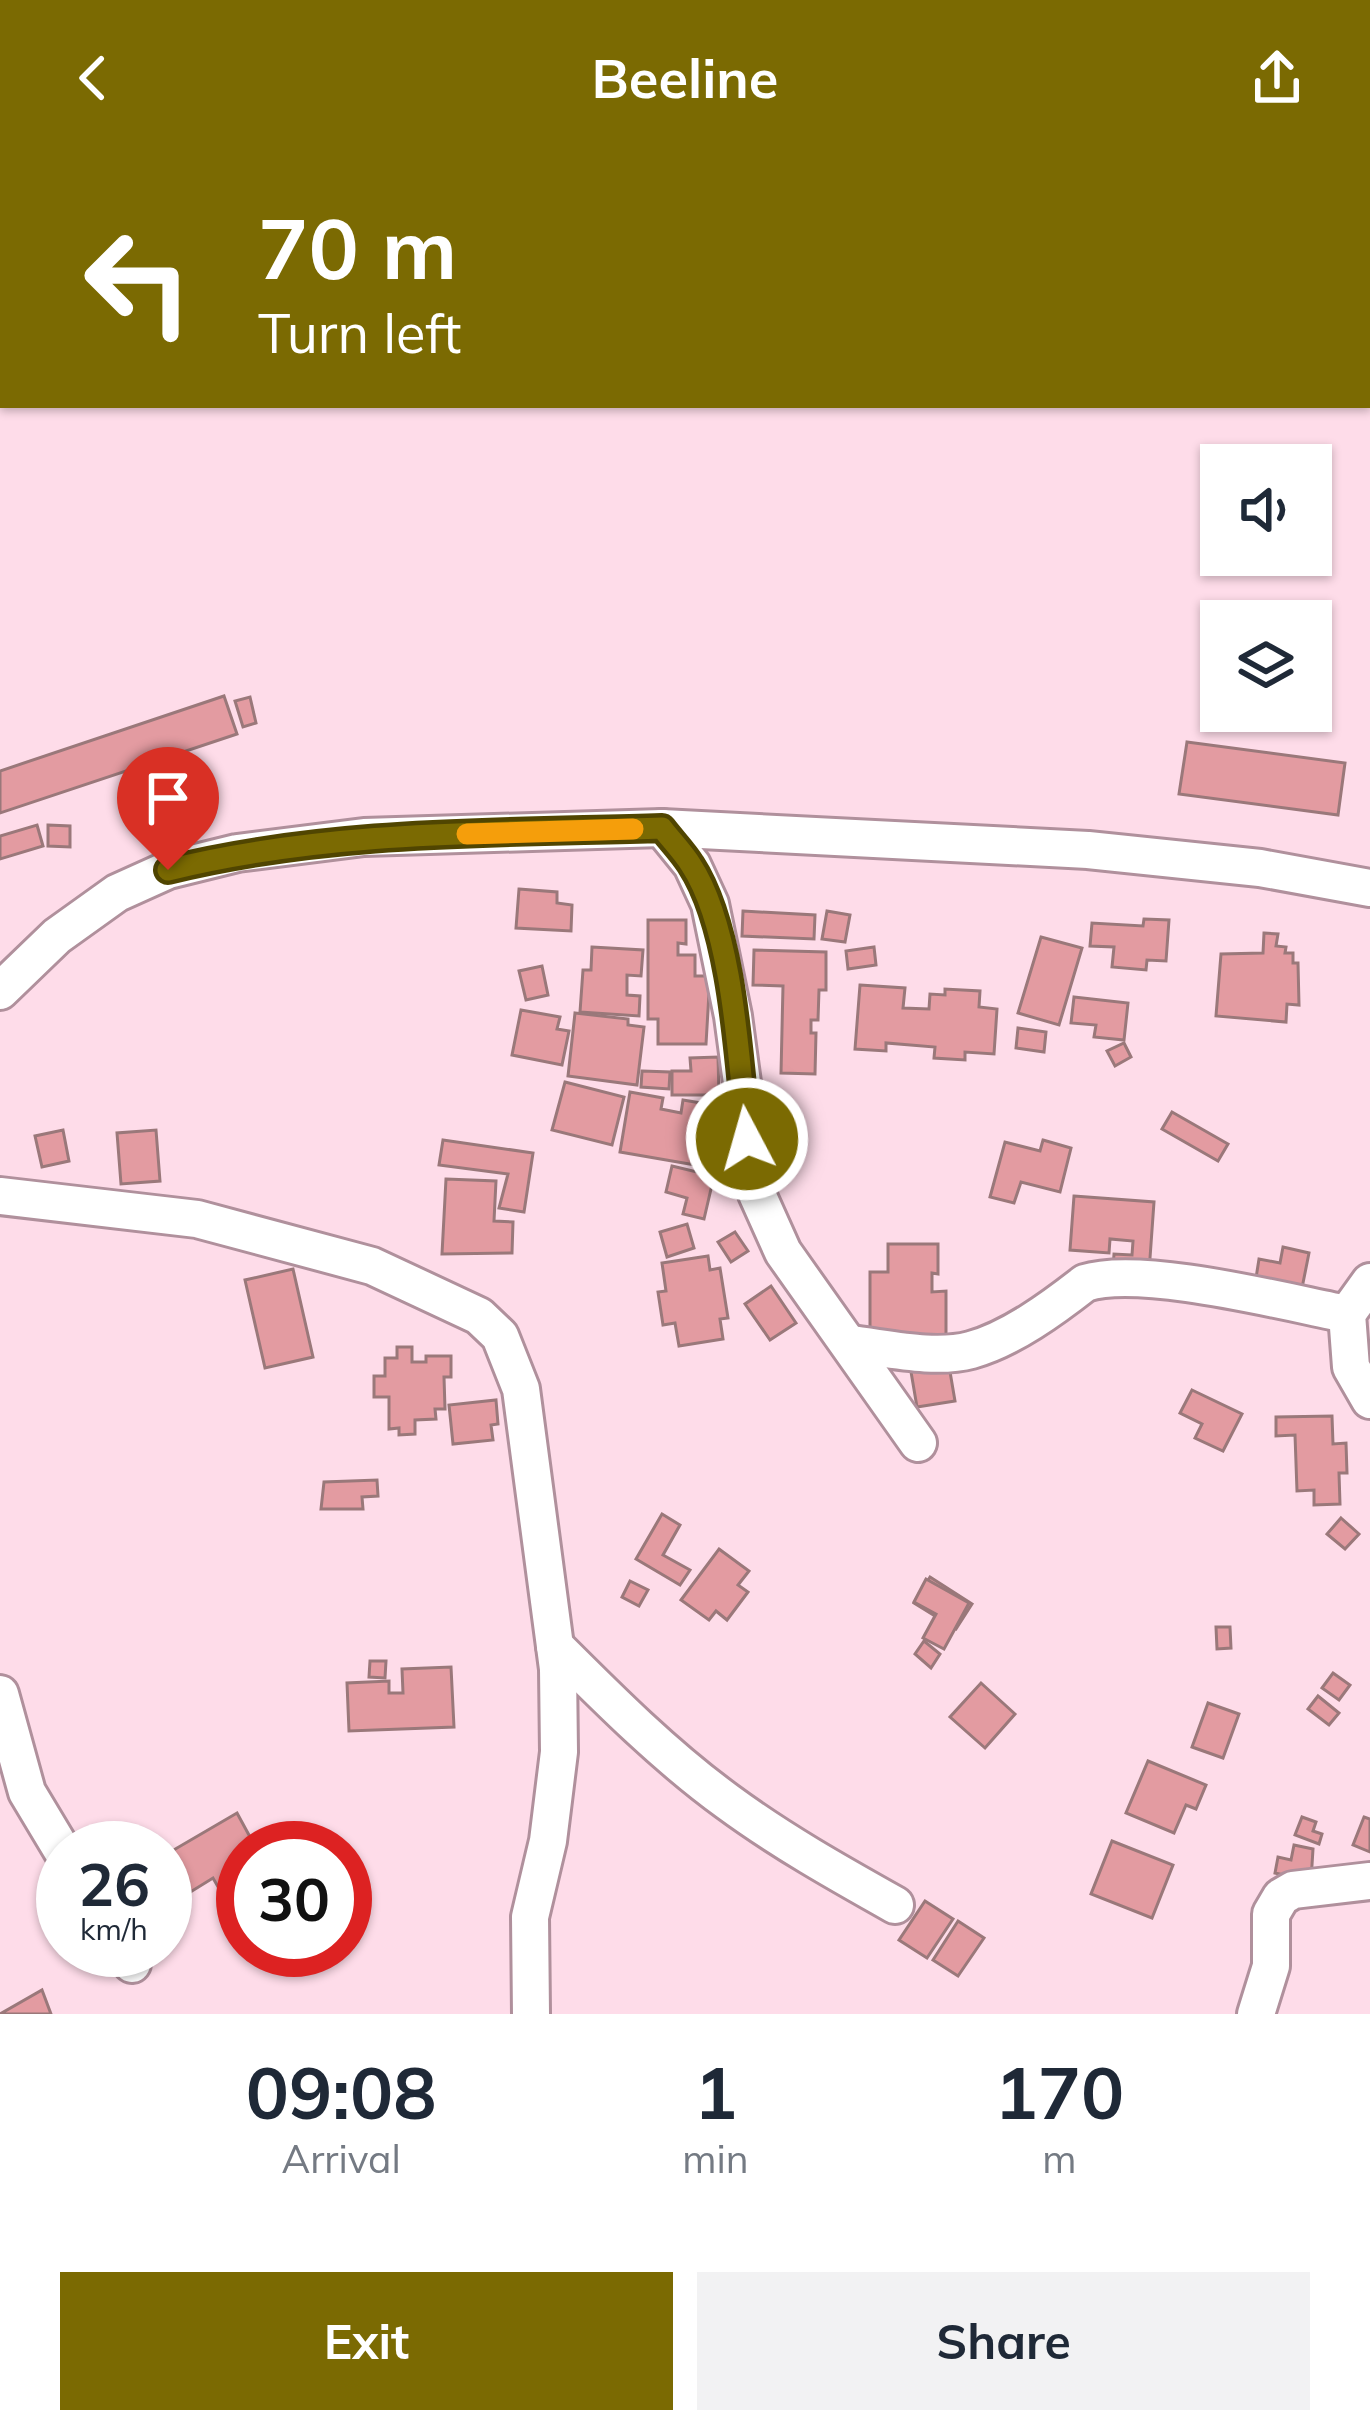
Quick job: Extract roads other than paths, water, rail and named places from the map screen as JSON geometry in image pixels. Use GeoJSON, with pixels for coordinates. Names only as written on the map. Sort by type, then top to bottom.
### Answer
{"type":"FeatureCollection","features":[{"type":"Feature","properties":{"kind":"street"},"geometry":{"type":"LineString","coordinates":[[662,828],[692,865],[710,904],[733,1016],[757,1194],[783,1252],[918,1443]]}},
{"type":"Feature","properties":{"kind":"street"},"geometry":{"type":"LineString","coordinates":[[0,991],[57,936],[117,893],[168,870],[237,853],[364,837],[662,828],[1088,850],[1260,868],[1370,888]]}},
{"type":"Feature","properties":{"kind":"street"},"geometry":{"type":"LineString","coordinates":[[0,1196],[197,1220],[373,1266],[479,1316],[500,1336],[521,1390],[555,1646],[559,1752],[548,1841],[530,1917],[531,2014]]}},
{"type":"Feature","properties":{"kind":"street"},"geometry":{"type":"LineString","coordinates":[[849,1344],[923,1352],[968,1351],[1001,1337],[1085,1283],[1100,1279],[1175,1282],[1347,1314]]}},
{"type":"Feature","properties":{"kind":"street"},"geometry":{"type":"LineString","coordinates":[[1370,1282],[1347,1314],[1351,1367],[1370,1400]]}},
{"type":"Feature","properties":{"kind":"street"},"geometry":{"type":"LineString","coordinates":[[555,1646],[725,1800],[810,1858],[895,1905]]}},
{"type":"Feature","properties":{"kind":"street"},"geometry":{"type":"LineString","coordinates":[[0,1694],[28,1792],[45,1821]]}},
{"type":"Feature","properties":{"kind":"street"},"geometry":{"type":"LineString","coordinates":[[1256,2014],[1271,1966],[1271,1914],[1281,1897],[1293,1890],[1370,1881]]}}]}
